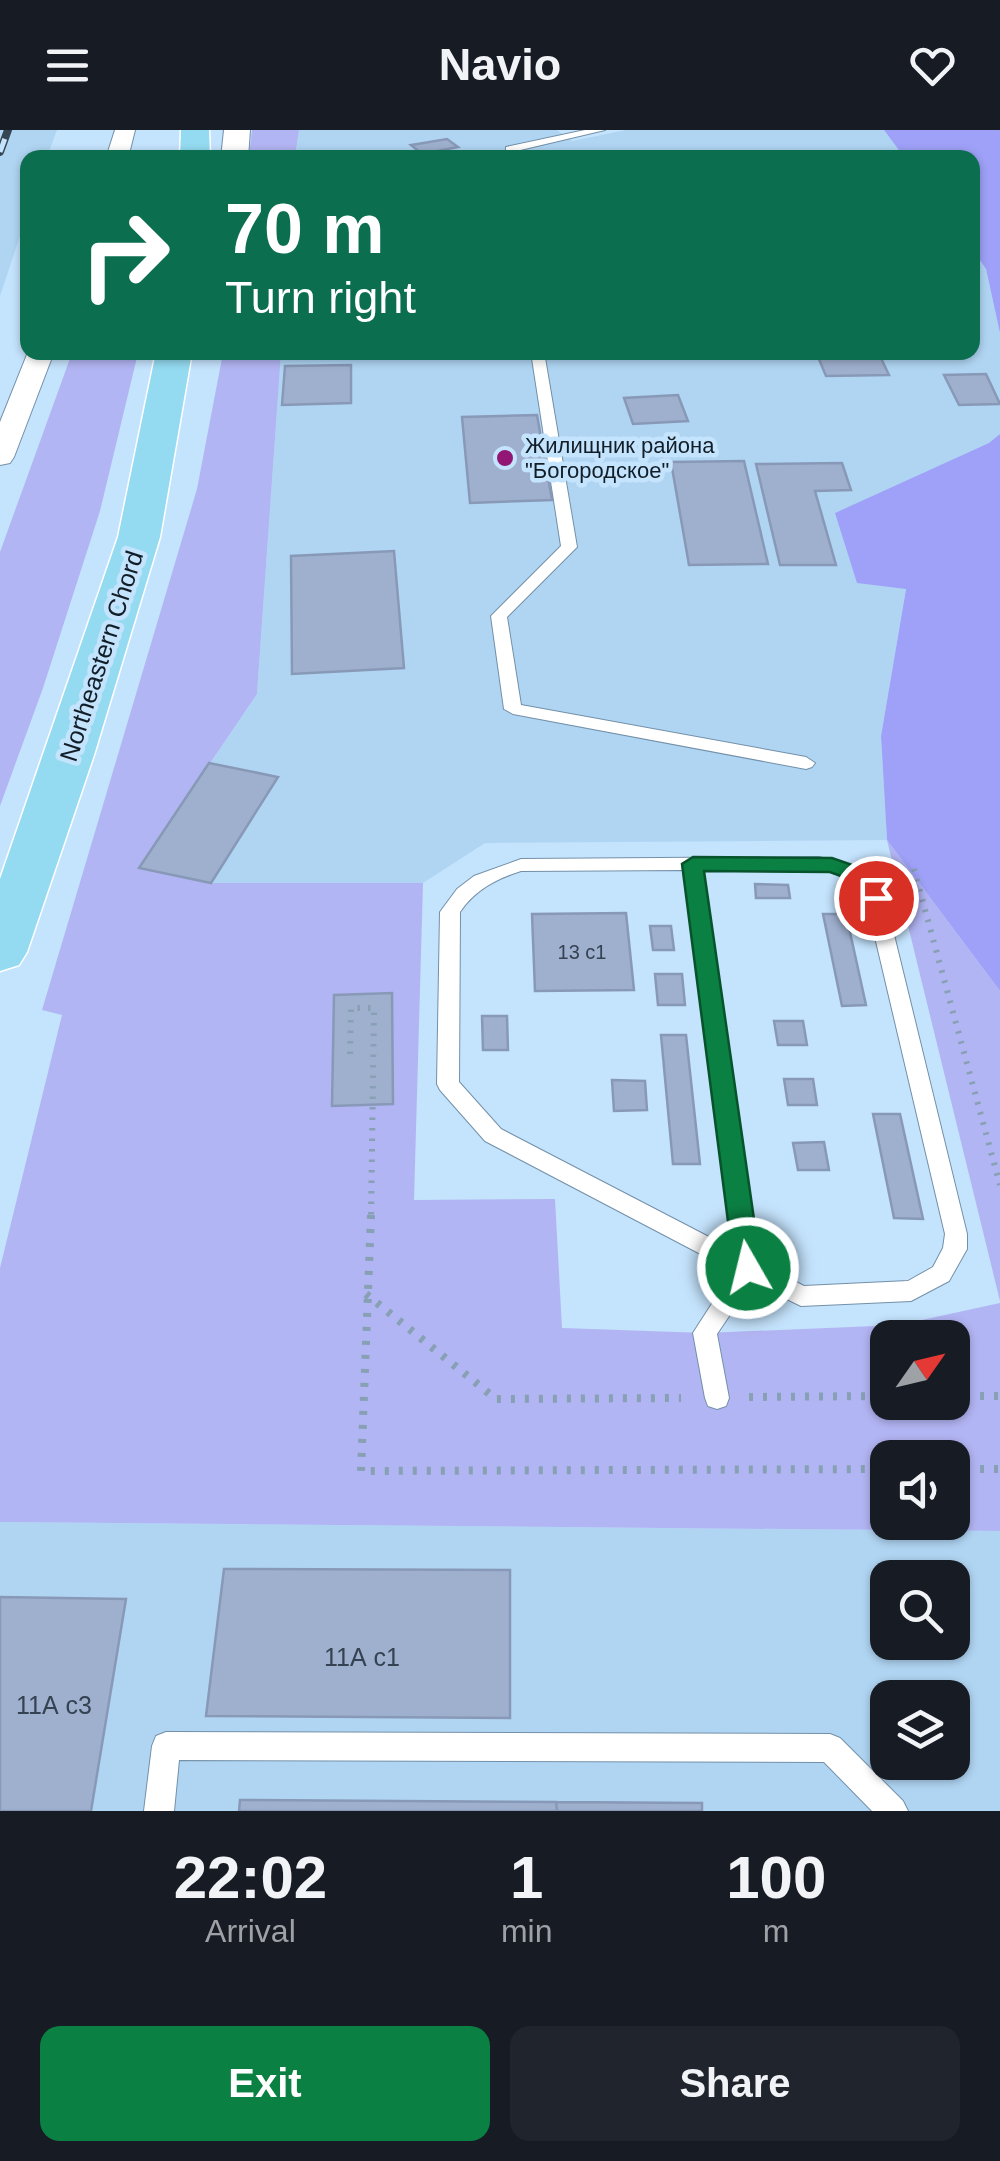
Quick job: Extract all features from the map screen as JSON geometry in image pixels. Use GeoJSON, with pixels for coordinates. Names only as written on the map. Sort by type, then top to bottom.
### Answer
{"type":"FeatureCollection","features":[{"type":"Feature","properties":{"kind":"main road","name":"Northeastern Chord"},"geometry":{"type":"LineString","coordinates":[[0,952],[70,755],[139,537],[173,360]]}},
{"type":"Feature","properties":{"kind":"street"},"geometry":{"type":"LineString","coordinates":[[0,456],[38,360]]}},
{"type":"Feature","properties":{"kind":"street"},"geometry":{"type":"LineString","coordinates":[[162,424],[186,360]]}},
{"type":"Feature","properties":{"kind":"lane"},"geometry":{"type":"LineString","coordinates":[[510,150],[600,130]]}},
{"type":"Feature","properties":{"kind":"lane"},"geometry":{"type":"LineString","coordinates":[[539,360],[569,546],[498,616],[512,709],[806,763]]}},
{"type":"Feature","properties":{"kind":"lane"},"geometry":{"type":"LineString","coordinates":[[693,864],[748,1268],[705,1333],[717,1398]]}},
{"type":"Feature","properties":{"kind":"lane"},"geometry":{"type":"LineString","coordinates":[[693,864],[832,865],[856,874],[872,890],[956,1234],[955,1248],[941,1274],[927,1284],[893,1294],[801,1296],[493,1135],[448,1084],[450,912],[467,890],[499,871],[521,866],[693,864]]}},
{"type":"Feature","properties":{"kind":"lane"},"geometry":{"type":"LineString","coordinates":[[159,1811],[166,1746],[830,1748],[893,1811]]}},
{"type":"Feature","properties":{"kind":"path"},"geometry":{"type":"LineString","coordinates":[[914,869],[1000,1185]]}},
{"type":"Feature","properties":{"kind":"path"},"geometry":{"type":"LineString","coordinates":[[350,1054],[351,1008],[374,1008],[362,1471],[870,1470]]}},
{"type":"Feature","properties":{"kind":"path"},"geometry":{"type":"LineString","coordinates":[[365,1293],[496,1399],[870,1396]]}},
{"type":"Feature","properties":{"kind":"path"},"geometry":{"type":"LineString","coordinates":[[970,1396],[1000,1396]]}},
{"type":"Feature","properties":{"kind":"path"},"geometry":{"type":"LineString","coordinates":[[970,1469],[1000,1468]]}},
{"type":"Feature","properties":{"kind":"shaded area"},"geometry":{"type":"Polygon","coordinates":[[[0,130],[57,130],[50,150],[20,150],[20,236],[0,296],[0,130]]]}},
{"type":"Feature","properties":{"kind":"shaded area"},"geometry":{"type":"Polygon","coordinates":[[[252,130],[299,130],[296,150],[250,150],[252,130]]]}},
{"type":"Feature","properties":{"kind":"shaded area"},"geometry":{"type":"Polygon","coordinates":[[[299,130],[557,130],[572,141],[626,130],[884,130],[899,150],[296,150],[299,130]]]}},
{"type":"Feature","properties":{"kind":"shaded area"},"geometry":{"type":"Polygon","coordinates":[[[884,130],[1000,130],[1000,333],[986,269],[980,260],[980,150],[899,150],[884,130]]]}},
{"type":"Feature","properties":{"kind":"shaded area"},"geometry":{"type":"Polygon","coordinates":[[[980,260],[986,269],[1000,333],[1000,434],[990,443],[906,588],[881,736],[887,840],[485,843],[423,883],[211,883],[139,868],[257,694],[281,360],[980,360],[980,260]]]}},
{"type":"Feature","properties":{"kind":"shaded area"},"geometry":{"type":"Polygon","coordinates":[[[69,360],[136,360],[100,511],[0,806],[0,552],[69,360]]]}},
{"type":"Feature","properties":{"kind":"shaded area"},"geometry":{"type":"Polygon","coordinates":[[[222,360],[281,360],[257,694],[139,868],[211,883],[423,883],[414,1200],[555,1199],[562,1328],[705,1333],[870,1326],[870,1420],[970,1420],[970,1320],[922,1320],[1000,1303],[1000,1531],[970,1531],[970,1440],[870,1440],[870,1530],[0,1522],[0,1268],[62,1015],[42,1010],[197,489],[222,360]]]}},
{"type":"Feature","properties":{"kind":"shaded area"},"geometry":{"type":"Polygon","coordinates":[[[1000,434],[1000,991],[887,840],[881,736],[906,589],[857,583],[835,513],[989,443],[1000,434]]]}},
{"type":"Feature","properties":{"kind":"shaded area"},"geometry":{"type":"Polygon","coordinates":[[[887,840],[1000,991],[1000,1301],[887,840]]]}},
{"type":"Feature","properties":{"kind":"shaded area"},"geometry":{"type":"Polygon","coordinates":[[[0,1522],[870,1530],[870,1540],[970,1540],[970,1531],[1000,1531],[1000,1811],[0,1811],[0,1522]]]}},
{"type":"Feature","properties":{"kind":"building"},"geometry":{"type":"Polygon","coordinates":[[[447,139],[458,147],[417,150],[411,145],[447,139]]]}},
{"type":"Feature","properties":{"kind":"building"},"geometry":{"type":"Polygon","coordinates":[[[819,360],[882,360],[889,375],[826,376],[819,360]]]}},
{"type":"Feature","properties":{"kind":"building"},"geometry":{"type":"Polygon","coordinates":[[[351,365],[351,403],[282,405],[285,366],[351,365]]]}},
{"type":"Feature","properties":{"kind":"building"},"geometry":{"type":"Polygon","coordinates":[[[986,374],[1000,404],[959,405],[944,375],[986,374]]]}},
{"type":"Feature","properties":{"kind":"building"},"geometry":{"type":"Polygon","coordinates":[[[678,395],[688,421],[633,424],[624,398],[678,395]]]}},
{"type":"Feature","properties":{"kind":"building","name":"Жилищник района \"Богородское\""},"geometry":{"type":"Polygon","coordinates":[[[537,415],[552,500],[470,503],[462,417],[537,415]]]}},
{"type":"Feature","properties":{"kind":"building"},"geometry":{"type":"Polygon","coordinates":[[[744,461],[768,564],[689,565],[671,462],[744,461]]]}},
{"type":"Feature","properties":{"kind":"building"},"geometry":{"type":"Polygon","coordinates":[[[842,463],[851,490],[815,491],[836,565],[780,565],[756,464],[842,463]]]}},
{"type":"Feature","properties":{"kind":"building"},"geometry":{"type":"Polygon","coordinates":[[[394,551],[404,668],[292,674],[291,556],[394,551]]]}},
{"type":"Feature","properties":{"kind":"building"},"geometry":{"type":"Polygon","coordinates":[[[209,763],[278,777],[211,883],[139,868],[209,763]]]}},
{"type":"Feature","properties":{"kind":"building"},"geometry":{"type":"Polygon","coordinates":[[[755,884],[788,885],[790,898],[756,898],[755,884]]]}},
{"type":"Feature","properties":{"kind":"building"},"geometry":{"type":"Polygon","coordinates":[[[626,913],[634,990],[535,991],[532,914],[626,913]]]}},
{"type":"Feature","properties":{"kind":"building"},"geometry":{"type":"Polygon","coordinates":[[[823,914],[846,914],[866,1005],[842,1006],[823,914]]]}},
{"type":"Feature","properties":{"kind":"building"},"geometry":{"type":"Polygon","coordinates":[[[650,926],[671,926],[674,950],[653,950],[650,926]]]}},
{"type":"Feature","properties":{"kind":"building"},"geometry":{"type":"Polygon","coordinates":[[[655,974],[682,974],[685,1005],[658,1005],[655,974]]]}},
{"type":"Feature","properties":{"kind":"building"},"geometry":{"type":"Polygon","coordinates":[[[392,993],[393,1104],[332,1106],[334,995],[392,993]]]}},
{"type":"Feature","properties":{"kind":"building"},"geometry":{"type":"Polygon","coordinates":[[[482,1016],[507,1016],[508,1050],[483,1050],[482,1016]]]}},
{"type":"Feature","properties":{"kind":"building"},"geometry":{"type":"Polygon","coordinates":[[[774,1021],[803,1021],[807,1045],[778,1045],[774,1021]]]}},
{"type":"Feature","properties":{"kind":"building"},"geometry":{"type":"Polygon","coordinates":[[[661,1035],[686,1035],[700,1164],[673,1164],[661,1035]]]}},
{"type":"Feature","properties":{"kind":"building"},"geometry":{"type":"Polygon","coordinates":[[[784,1079],[813,1079],[817,1105],[788,1105],[784,1079]]]}},
{"type":"Feature","properties":{"kind":"building"},"geometry":{"type":"Polygon","coordinates":[[[612,1080],[645,1081],[647,1110],[614,1111],[612,1080]]]}},
{"type":"Feature","properties":{"kind":"building"},"geometry":{"type":"Polygon","coordinates":[[[873,1114],[900,1114],[923,1219],[894,1218],[873,1114]]]}},
{"type":"Feature","properties":{"kind":"building"},"geometry":{"type":"Polygon","coordinates":[[[824,1142],[829,1170],[798,1170],[793,1143],[824,1142]]]}},
{"type":"Feature","properties":{"kind":"building"},"geometry":{"type":"Polygon","coordinates":[[[224,1569],[510,1570],[510,1718],[206,1716],[224,1569]]]}},
{"type":"Feature","properties":{"kind":"building"},"geometry":{"type":"Polygon","coordinates":[[[0,1597],[126,1599],[91,1811],[0,1811],[0,1597]]]}},
{"type":"Feature","properties":{"kind":"building"},"geometry":{"type":"Polygon","coordinates":[[[240,1800],[556,1802],[557,1811],[239,1811],[240,1800]]]}},
{"type":"Feature","properties":{"kind":"building"},"geometry":{"type":"Polygon","coordinates":[[[556,1802],[702,1803],[702,1811],[557,1811],[556,1802]]]}},
{"type":"Feature","properties":{"kind":"railway"},"geometry":{"type":"LineString","coordinates":[[0,152],[8,130]]}},
{"type":"Feature","properties":{"kind":"place","name":"Жилищник района \"Богородское\""},"geometry":{"type":"Point","coordinates":[505,458]}},
{"type":"Feature","properties":{"kind":"route"},"geometry":{"type":"LineString","coordinates":[[748,1268],[693,864],[832,865],[856,874],[876,898]]}}]}
